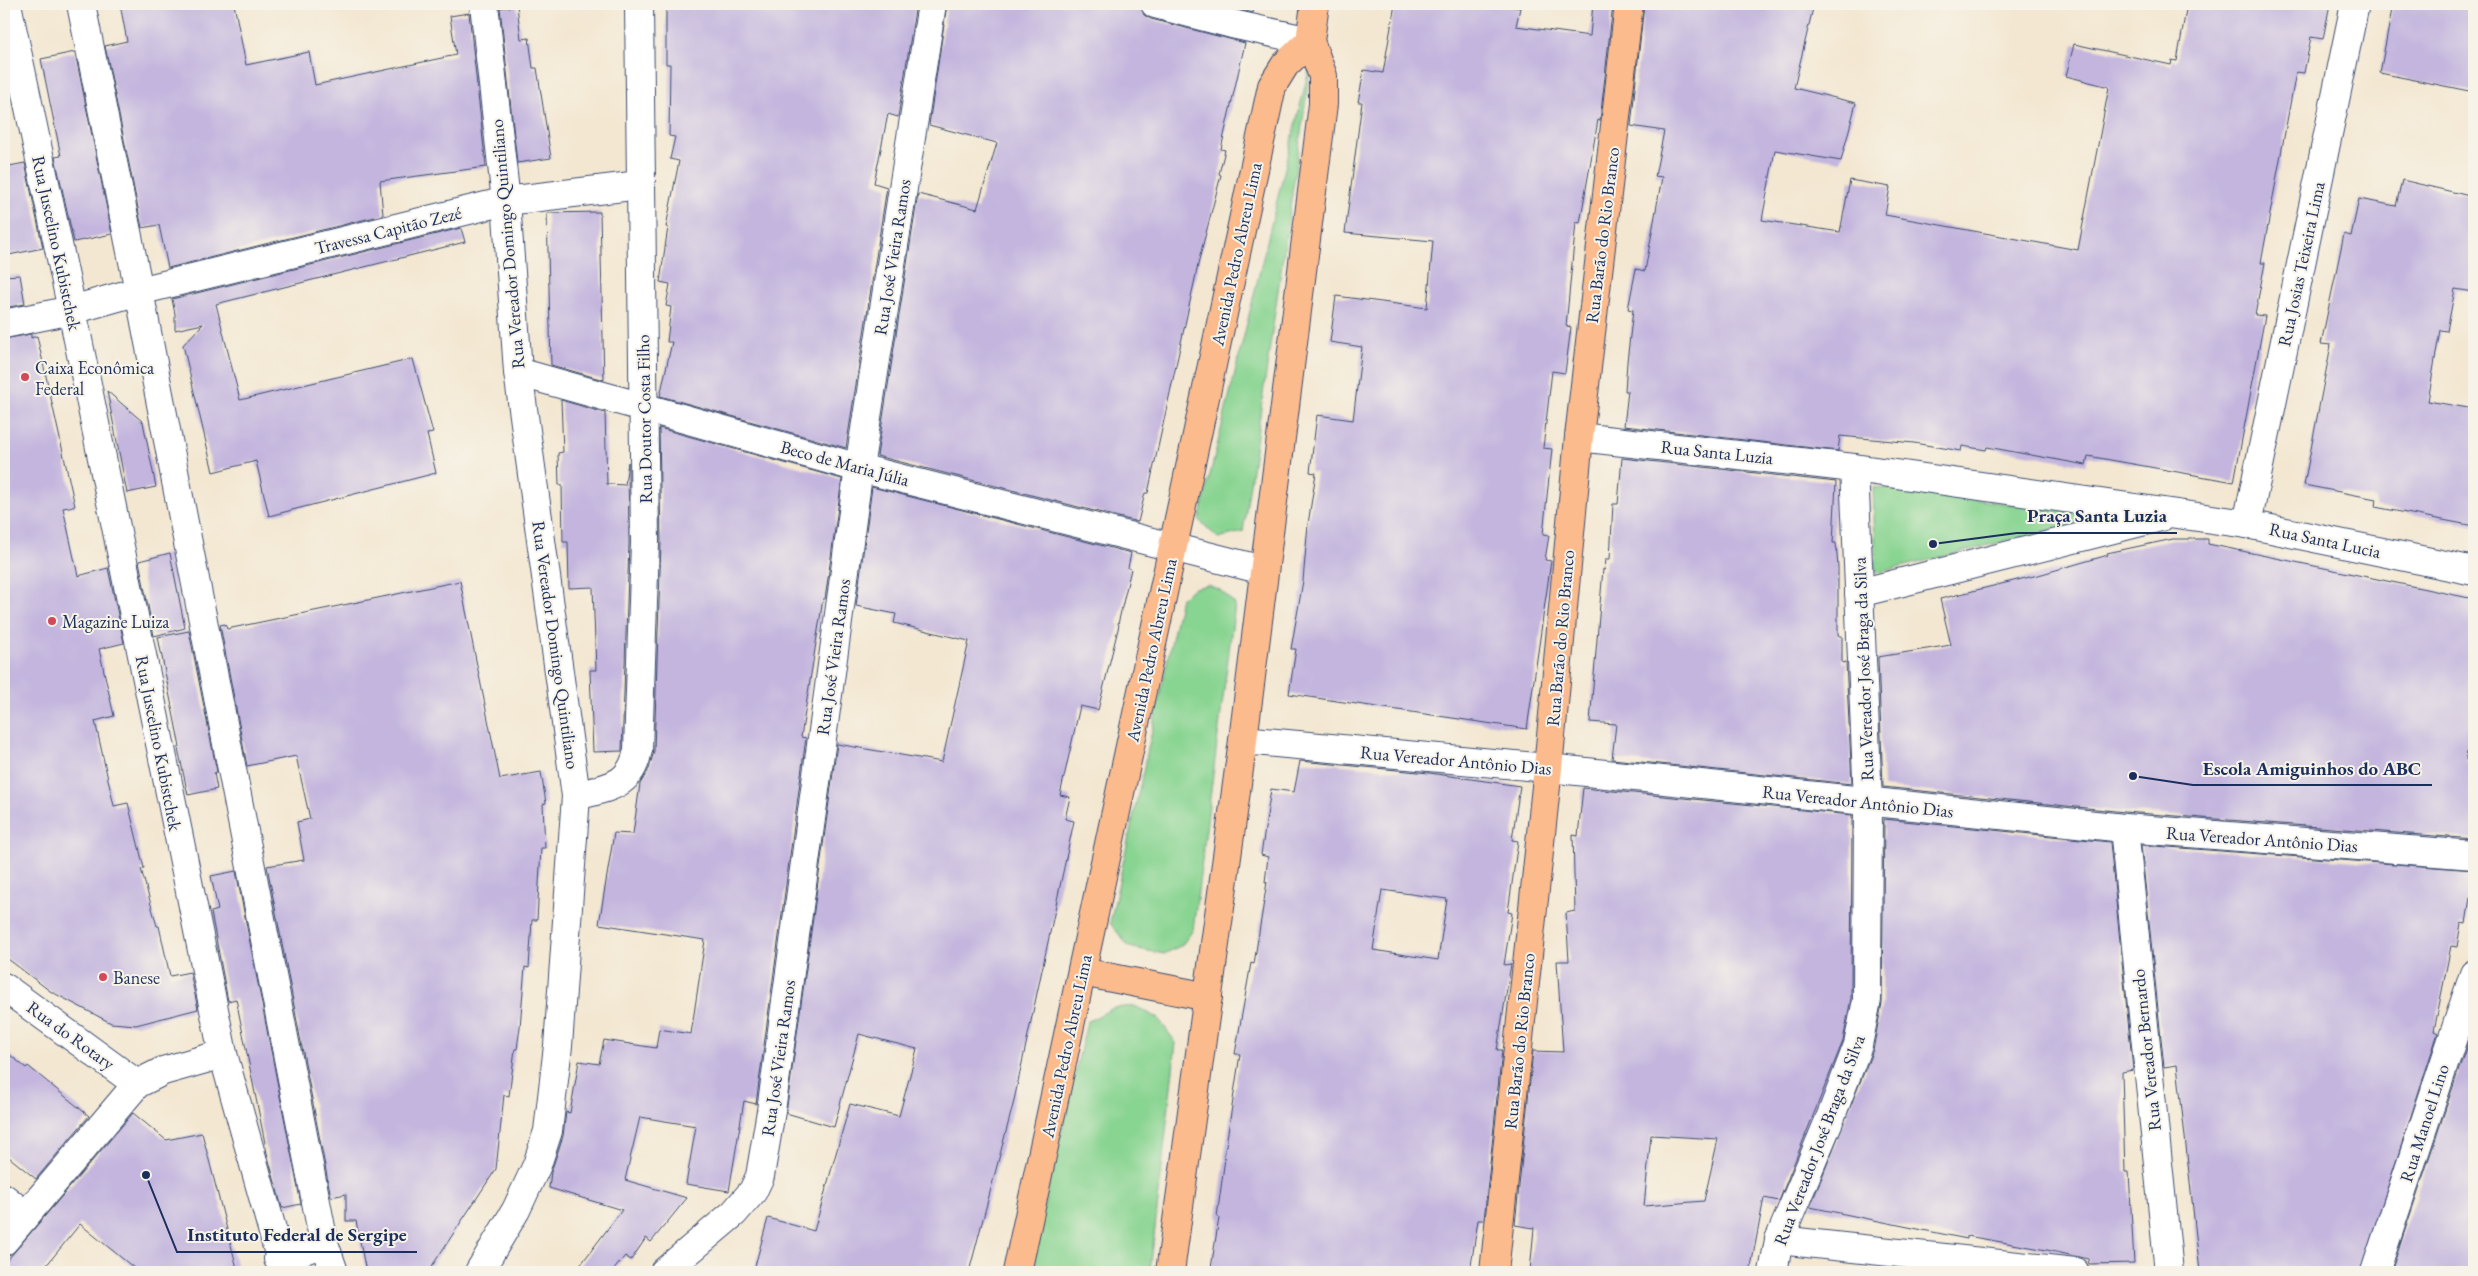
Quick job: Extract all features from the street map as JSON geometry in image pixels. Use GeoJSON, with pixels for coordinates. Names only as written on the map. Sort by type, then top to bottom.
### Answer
{"type":"FeatureCollection","features":[{"type":"Feature","properties":{"kind":"main road"},"geometry":{"type":"LineString","coordinates":[[1170,1272],[1243,740],[1323,104],[1323,76],[1310,41],[1315,4]]}},
{"type":"Feature","properties":{"kind":"main road","name":"Rua Barão do Rio Branco"},"geometry":{"type":"LineString","coordinates":[[1494,1272],[1548,768],[1579,437],[1629,4]]}},
{"type":"Feature","properties":{"kind":"main road","name":"Avenida Pedro Abreu Lima"},"geometry":{"type":"LineString","coordinates":[[1017,1272],[1272,86],[1285,65],[1310,41]]}},
{"type":"Feature","properties":{"kind":"main road"},"geometry":{"type":"LineString","coordinates":[[1082,972],[1208,997]]}},
{"type":"Feature","properties":{"kind":"street","name":"Rua Juscelino Kubistchek"},"geometry":{"type":"LineString","coordinates":[[6,4],[72,310],[223,1054],[281,1266]]}},
{"type":"Feature","properties":{"kind":"street"},"geometry":{"type":"LineString","coordinates":[[81,4],[139,290],[324,1243],[334,1272]]}},
{"type":"Feature","properties":{"kind":"street","name":"Rua Vereador Domingo Quintiliano"},"geometry":{"type":"LineString","coordinates":[[479,1272],[516,1210],[537,1165],[548,1131],[558,1046],[576,796],[518,372],[506,201],[484,4]]}},
{"type":"Feature","properties":{"kind":"street","name":"Rua Doutor Costa Filho"},"geometry":{"type":"LineString","coordinates":[[576,796],[622,781],[632,770],[638,750],[645,543],[639,4]]}},
{"type":"Feature","properties":{"kind":"street","name":"Rua José Vieira Ramos"},"geometry":{"type":"LineString","coordinates":[[664,1272],[745,1203],[760,1176],[771,1111],[859,468],[932,4]]}},
{"type":"Feature","properties":{"kind":"street"},"geometry":{"type":"LineString","coordinates":[[1155,4],[1232,24],[1310,41]]}},
{"type":"Feature","properties":{"kind":"street","name":"Rua Josias Teixeira Lima"},"geometry":{"type":"LineString","coordinates":[[2247,524],[2355,4]]}},
{"type":"Feature","properties":{"kind":"street","name":"Travessa Capitão Zezé"},"geometry":{"type":"LineString","coordinates":[[72,310],[139,290],[506,201],[640,185]]}},
{"type":"Feature","properties":{"kind":"street"},"geometry":{"type":"LineString","coordinates":[[4,324],[72,310]]}},
{"type":"Feature","properties":{"kind":"street","name":"Beco de Maria Júlia"},"geometry":{"type":"LineString","coordinates":[[518,372],[859,468],[1263,570]]}},
{"type":"Feature","properties":{"kind":"street","name":"Rua Santa Luzia"},"geometry":{"type":"LineString","coordinates":[[1579,437],[1854,468],[2175,514]]}},
{"type":"Feature","properties":{"kind":"street","name":"Rua Vereador José Braga da Silva"},"geometry":{"type":"LineString","coordinates":[[1773,1272],[1779,1240],[1855,1054],[1867,1000],[1868,803],[1854,468]]}},
{"type":"Feature","properties":{"kind":"street"},"geometry":{"type":"LineString","coordinates":[[1859,593],[2175,514]]}},
{"type":"Feature","properties":{"kind":"street","name":"Rua Santa Lucia"},"geometry":{"type":"LineString","coordinates":[[2175,514],[2247,524],[2474,571]]}},
{"type":"Feature","properties":{"kind":"street","name":"Rua Vereador Antônio Dias"},"geometry":{"type":"LineString","coordinates":[[1243,740],[1548,768],[1868,803],[2124,828],[2474,855]]}},
{"type":"Feature","properties":{"kind":"street","name":"Rua Vereador Bernardo"},"geometry":{"type":"LineString","coordinates":[[2124,828],[2169,1272]]}},
{"type":"Feature","properties":{"kind":"street","name":"Rua Manoel Lino"},"geometry":{"type":"LineString","coordinates":[[2375,1272],[2474,974]]}},
{"type":"Feature","properties":{"kind":"street","name":"Rua do Rotary"},"geometry":{"type":"LineString","coordinates":[[4,987],[137,1084]]}},
{"type":"Feature","properties":{"kind":"street"},"geometry":{"type":"LineString","coordinates":[[4,1241],[137,1084],[163,1071],[223,1054]]}},
{"type":"Feature","properties":{"kind":"street"},"geometry":{"type":"LineString","coordinates":[[4,1198],[26,1215]]}},
{"type":"Feature","properties":{"kind":"street"},"geometry":{"type":"LineString","coordinates":[[1779,1240],[2075,1272]]}},
{"type":"Feature","properties":{"kind":"street"},"geometry":{"type":"LineString","coordinates":[[281,1266],[324,1243]]}},
{"type":"Feature","properties":{"kind":"green space"},"geometry":{"type":"Polygon","coordinates":[[[1312,57],[1243,532],[1218,538],[1199,520],[1312,57]]]}},
{"type":"Feature","properties":{"kind":"green space"},"geometry":{"type":"Polygon","coordinates":[[[1873,487],[2108,516],[1876,573],[1873,487]]]}},
{"type":"Feature","properties":{"kind":"green space"},"geometry":{"type":"Polygon","coordinates":[[[1208,585],[1220,590],[1235,604],[1193,930],[1182,945],[1164,954],[1129,947],[1110,923],[1181,598],[1194,588],[1208,585]]]}},
{"type":"Feature","properties":{"kind":"green space"},"geometry":{"type":"Polygon","coordinates":[[[1135,1006],[1158,1018],[1176,1043],[1150,1272],[1029,1272],[1087,1022],[1113,1008],[1135,1006]]]}},
{"type":"Feature","properties":{"kind":"building"},"geometry":{"type":"Polygon","coordinates":[[[120,4],[234,4],[246,65],[309,52],[315,85],[456,55],[450,16],[469,13],[486,167],[380,181],[383,215],[168,268],[159,225],[142,228],[105,46],[127,41],[120,4]]]}},
{"type":"Feature","properties":{"kind":"building"},"geometry":{"type":"Polygon","coordinates":[[[666,4],[916,4],[898,117],[888,114],[874,183],[887,187],[846,448],[660,396],[672,342],[667,342],[671,307],[666,306],[670,284],[660,282],[668,227],[666,227],[679,161],[670,159],[675,137],[669,136],[670,64],[666,64],[666,4]]]}},
{"type":"Feature","properties":{"kind":"building"},"geometry":{"type":"Polygon","coordinates":[[[947,4],[1140,4],[1144,15],[1151,19],[1245,43],[1221,149],[1225,150],[1219,174],[1221,175],[1200,256],[1148,493],[1145,493],[1138,522],[877,456],[918,194],[977,209],[997,143],[929,125],[947,4]]]}},
{"type":"Feature","properties":{"kind":"building"},"geometry":{"type":"Polygon","coordinates":[[[1216,4],[1255,4],[1253,13],[1216,4]]]}},
{"type":"Feature","properties":{"kind":"building"},"geometry":{"type":"Polygon","coordinates":[[[1395,4],[1496,4],[1520,8],[1516,26],[1590,36],[1593,4],[1613,4],[1600,121],[1598,120],[1580,223],[1576,222],[1566,326],[1571,327],[1565,373],[1552,371],[1543,448],[1552,449],[1543,534],[1549,535],[1545,560],[1551,561],[1527,729],[1289,694],[1296,649],[1291,649],[1303,581],[1308,524],[1316,473],[1310,472],[1317,415],[1353,420],[1362,347],[1330,342],[1336,296],[1427,308],[1433,241],[1345,233],[1362,102],[1358,102],[1364,70],[1383,73],[1395,4]]]}},
{"type":"Feature","properties":{"kind":"building"},"geometry":{"type":"Polygon","coordinates":[[[1644,4],[1814,4],[1794,88],[1856,103],[1841,161],[1775,150],[1762,220],[1840,232],[1850,180],[1890,187],[1885,215],[2078,250],[2109,87],[2066,76],[2074,44],[2171,65],[2172,60],[2177,61],[2187,4],[2330,4],[2323,39],[2311,37],[2304,73],[2296,72],[2261,263],[2265,263],[2255,315],[2265,316],[2234,482],[2088,456],[2086,465],[1987,447],[1986,450],[1962,446],[1961,451],[1914,443],[1840,436],[1838,451],[1624,426],[1628,391],[1625,391],[1627,362],[1633,310],[1628,309],[1636,269],[1645,271],[1662,177],[1655,176],[1664,131],[1631,126],[1644,4]]]}},
{"type":"Feature","properties":{"kind":"building"},"geometry":{"type":"Polygon","coordinates":[[[2393,4],[2474,4],[2474,92],[2380,73],[2393,4]]]}},
{"type":"Feature","properties":{"kind":"building"},"geometry":{"type":"Polygon","coordinates":[[[517,6],[521,39],[529,38],[533,68],[537,68],[551,158],[517,163],[500,8],[517,6]]]}},
{"type":"Feature","properties":{"kind":"building"},"geometry":{"type":"Polygon","coordinates":[[[75,52],[112,234],[74,242],[55,157],[61,156],[41,59],[75,52]]]}},
{"type":"Feature","properties":{"kind":"building"},"geometry":{"type":"Polygon","coordinates":[[[25,163],[43,248],[4,256],[4,167],[25,163]]]}},
{"type":"Feature","properties":{"kind":"building"},"geometry":{"type":"Polygon","coordinates":[[[2402,180],[2474,197],[2474,292],[2455,289],[2447,331],[2440,330],[2428,401],[2474,409],[2474,526],[2375,507],[2376,499],[2304,485],[2331,345],[2321,344],[2344,234],[2351,236],[2359,199],[2396,206],[2402,180]]]}},
{"type":"Feature","properties":{"kind":"building"},"geometry":{"type":"Polygon","coordinates":[[[600,212],[604,380],[551,365],[547,213],[600,212]]]}},
{"type":"Feature","properties":{"kind":"building"},"geometry":{"type":"Polygon","coordinates":[[[461,228],[465,242],[216,304],[240,400],[413,359],[433,433],[427,434],[436,473],[269,516],[256,461],[213,472],[183,345],[203,324],[175,330],[175,314],[172,299],[461,228]]]}},
{"type":"Feature","properties":{"kind":"building"},"geometry":{"type":"Polygon","coordinates":[[[20,275],[25,304],[4,308],[4,276],[20,275]]]}},
{"type":"Feature","properties":{"kind":"building"},"geometry":{"type":"Polygon","coordinates":[[[31,334],[31,338],[37,336],[75,506],[63,508],[78,576],[108,568],[124,643],[99,649],[114,716],[95,721],[114,806],[128,803],[144,868],[141,869],[157,926],[159,926],[170,976],[190,972],[198,1009],[136,1025],[111,1023],[50,991],[4,956],[4,339],[31,334]]]}},
{"type":"Feature","properties":{"kind":"building"},"geometry":{"type":"Polygon","coordinates":[[[107,391],[143,422],[156,487],[127,493],[107,391]]]}},
{"type":"Feature","properties":{"kind":"building"},"geometry":{"type":"Polygon","coordinates":[[[561,400],[605,413],[607,484],[625,485],[628,462],[629,543],[622,751],[593,752],[590,670],[596,670],[593,587],[569,588],[568,542],[563,542],[562,485],[559,485],[558,453],[563,452],[561,400]]]}},
{"type":"Feature","properties":{"kind":"building"},"geometry":{"type":"Polygon","coordinates":[[[659,428],[842,479],[825,599],[823,599],[801,737],[806,738],[756,1104],[744,1101],[729,1191],[686,1184],[696,1126],[640,1117],[625,1180],[687,1198],[651,1242],[646,1238],[631,1260],[625,1256],[612,1272],[575,1272],[622,1210],[549,1188],[551,1172],[563,1136],[566,1112],[570,1113],[579,1061],[599,1064],[604,1040],[656,1048],[659,1029],[691,1034],[705,940],[599,924],[614,833],[633,834],[640,784],[649,769],[654,751],[661,543],[659,428]]]}},
{"type":"Feature","properties":{"kind":"building"},"geometry":{"type":"Polygon","coordinates":[[[1622,458],[1836,482],[1833,543],[1836,543],[1838,567],[1838,636],[1842,636],[1842,663],[1846,662],[1852,784],[1612,759],[1616,724],[1590,722],[1603,569],[1605,570],[1606,559],[1610,559],[1613,504],[1618,504],[1622,458]]]}},
{"type":"Feature","properties":{"kind":"building"},"geometry":{"type":"Polygon","coordinates":[[[872,487],[1131,553],[1128,568],[1131,569],[1098,710],[1080,706],[1060,795],[1070,797],[1065,819],[1074,821],[1013,1105],[969,1272],[776,1272],[755,1266],[768,1218],[814,1231],[850,1104],[899,1116],[917,1049],[859,1034],[834,1127],[786,1113],[837,744],[942,762],[969,641],[894,623],[896,614],[856,606],[872,487]]]}},
{"type":"Feature","properties":{"kind":"building"},"geometry":{"type":"Polygon","coordinates":[[[2173,539],[2208,539],[2208,544],[2474,599],[2474,700],[2466,760],[2474,760],[2474,839],[2125,812],[1883,787],[1878,657],[1951,645],[1940,599],[2042,574],[2108,555],[2107,553],[2173,539]]]}},
{"type":"Feature","properties":{"kind":"building"},"geometry":{"type":"Polygon","coordinates":[[[170,553],[185,628],[154,636],[139,561],[170,553]]]}},
{"type":"Feature","properties":{"kind":"building"},"geometry":{"type":"Polygon","coordinates":[[[460,581],[500,779],[541,772],[546,803],[543,804],[545,848],[541,848],[537,920],[532,920],[529,968],[525,967],[517,1049],[515,1049],[509,1096],[504,1095],[496,1169],[428,1272],[366,1272],[356,1221],[346,1221],[346,1194],[331,1197],[267,866],[304,860],[297,822],[310,819],[296,756],[247,766],[220,625],[225,624],[227,629],[460,581]]]}},
{"type":"Feature","properties":{"kind":"building"},"geometry":{"type":"Polygon","coordinates":[[[189,631],[217,772],[214,773],[217,789],[188,795],[158,637],[189,631]]]}},
{"type":"Feature","properties":{"kind":"building"},"geometry":{"type":"Polygon","coordinates":[[[1300,761],[1429,773],[1520,786],[1512,840],[1518,841],[1508,912],[1512,913],[1504,965],[1511,964],[1497,1050],[1502,1050],[1484,1220],[1478,1220],[1470,1272],[1238,1272],[1211,1268],[1219,1218],[1217,1217],[1224,1158],[1240,1054],[1235,1054],[1251,963],[1254,964],[1267,882],[1265,882],[1268,857],[1261,855],[1271,789],[1294,792],[1300,761]],[[1382,890],[1373,950],[1438,960],[1447,899],[1382,890]]]}},
{"type":"Feature","properties":{"kind":"building"},"geometry":{"type":"Polygon","coordinates":[[[1583,788],[1852,815],[1851,998],[1843,1041],[1779,1201],[1764,1198],[1750,1272],[1530,1272],[1534,1228],[1515,1225],[1533,1051],[1563,1052],[1557,961],[1569,961],[1566,913],[1575,911],[1573,835],[1578,836],[1583,788]],[[1651,1135],[1644,1206],[1704,1201],[1718,1139],[1651,1135]]]}},
{"type":"Feature","properties":{"kind":"building"},"geometry":{"type":"Polygon","coordinates":[[[1884,819],[2110,842],[2133,1070],[2122,1072],[2125,1172],[2129,1172],[2134,1263],[2089,1264],[2088,1259],[2047,1250],[1967,1236],[1967,1239],[1810,1207],[1873,1050],[1882,1003],[1884,819]]]}},
{"type":"Feature","properties":{"kind":"building"},"geometry":{"type":"Polygon","coordinates":[[[2141,845],[2474,870],[2474,898],[2470,897],[2466,924],[2461,923],[2457,947],[2451,946],[2434,1031],[2438,1033],[2360,1272],[2328,1270],[2200,1272],[2177,1065],[2164,1067],[2141,845]]]}},
{"type":"Feature","properties":{"kind":"building"},"geometry":{"type":"Polygon","coordinates":[[[236,871],[301,1204],[282,1208],[267,1153],[236,999],[228,1001],[211,912],[218,910],[211,876],[236,871]]]}},
{"type":"Feature","properties":{"kind":"building"},"geometry":{"type":"Polygon","coordinates":[[[2468,1042],[2474,1044],[2474,1272],[2391,1272],[2468,1042]]]}},
{"type":"Feature","properties":{"kind":"building"},"geometry":{"type":"Polygon","coordinates":[[[4,1050],[26,1068],[28,1066],[89,1116],[36,1179],[4,1153],[4,1050]]]}},
{"type":"Feature","properties":{"kind":"building"},"geometry":{"type":"Polygon","coordinates":[[[133,1113],[166,1140],[202,1133],[238,1272],[139,1272],[80,1224],[41,1272],[4,1272],[4,1264],[133,1113]]]}},
{"type":"Feature","properties":{"kind":"place","name":"Caixa Econômica Federal"},"geometry":{"type":"Point","coordinates":[25,377]}},
{"type":"Feature","properties":{"kind":"place","name":"Praça Santa Luzia"},"geometry":{"type":"Point","coordinates":[1933,544]}},
{"type":"Feature","properties":{"kind":"place","name":"Magazine Luiza"},"geometry":{"type":"Point","coordinates":[52,621]}},
{"type":"Feature","properties":{"kind":"place","name":"Escola Amiguinhos do ABC"},"geometry":{"type":"Point","coordinates":[2133,776]}},
{"type":"Feature","properties":{"kind":"place","name":"Banese"},"geometry":{"type":"Point","coordinates":[103,977]}},
{"type":"Feature","properties":{"kind":"place","name":"Instituto Federal de Sergipe"},"geometry":{"type":"Point","coordinates":[146,1175]}}]}
